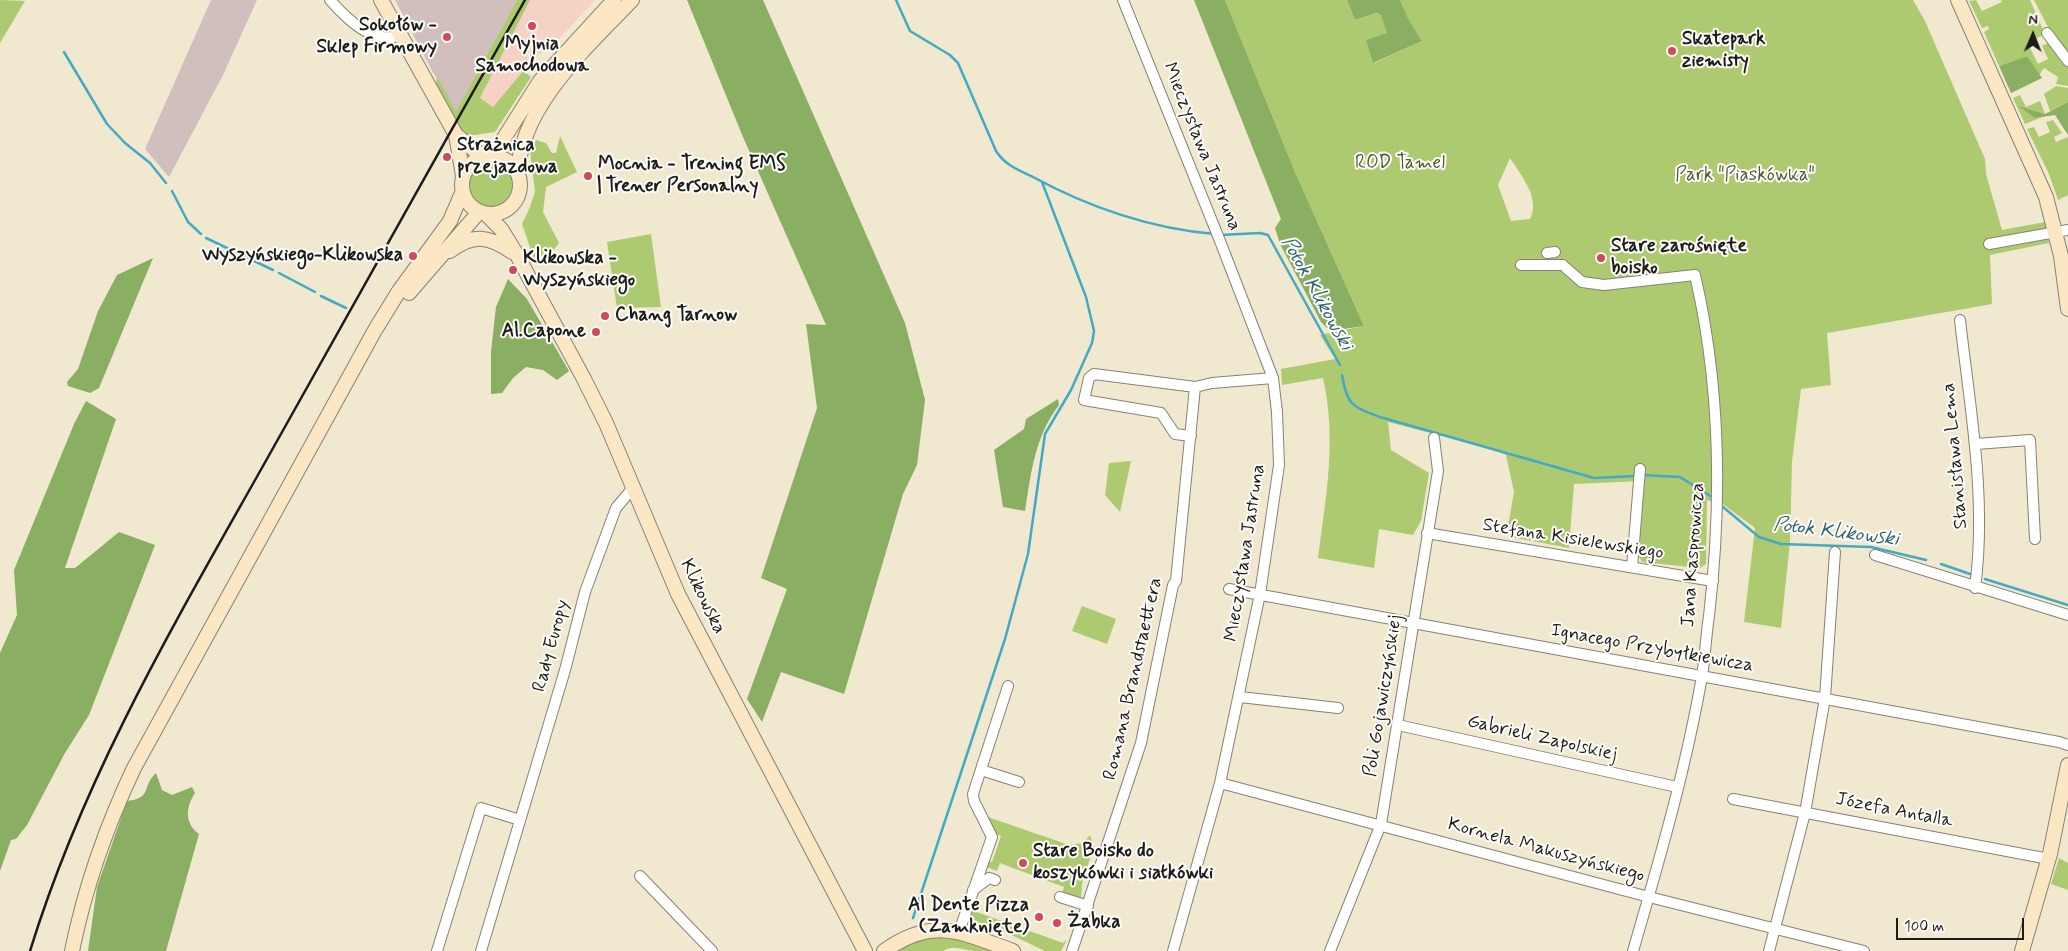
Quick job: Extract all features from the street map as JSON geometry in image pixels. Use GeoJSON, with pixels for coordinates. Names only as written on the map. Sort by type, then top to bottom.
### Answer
{"type":"FeatureCollection","features":[{"type":"Feature","properties":{"kind":"street"},"geometry":{"type":"LineString","coordinates":[[330,0],[356,25],[377,37],[391,39],[400,35]]}},
{"type":"Feature","properties":{"kind":"street"},"geometry":{"type":"LineString","coordinates":[[72,951],[87,886],[118,803],[134,768],[386,310],[450,220],[462,193],[462,176],[456,135],[381,0]]}},
{"type":"Feature","properties":{"kind":"street"},"geometry":{"type":"LineString","coordinates":[[462,176],[473,162],[486,156],[554,64],[614,0]]}},
{"type":"Feature","properties":{"kind":"street"},"geometry":{"type":"LineString","coordinates":[[439,261],[467,224],[483,214],[503,212],[512,206],[520,191],[518,173],[522,141],[552,90],[590,43],[632,0]]}},
{"type":"Feature","properties":{"kind":"street","name":"Mieczysława Jastruna"},"geometry":{"type":"LineString","coordinates":[[1122,0],[1217,234],[1275,389],[1279,465],[1260,594],[1240,697],[1220,783],[1173,951]]}},
{"type":"Feature","properties":{"kind":"street"},"geometry":{"type":"LineString","coordinates":[[1958,0],[2062,231],[2068,308]]}},
{"type":"Feature","properties":{"kind":"street"},"geometry":{"type":"LineString","coordinates":[[2047,33],[2068,61]]}},
{"type":"Feature","properties":{"kind":"street"},"geometry":{"type":"LineString","coordinates":[[456,135],[486,156],[506,160],[518,173]]}},
{"type":"Feature","properties":{"kind":"street"},"geometry":{"type":"LineString","coordinates":[[462,193],[471,208],[483,214]]}},
{"type":"Feature","properties":{"kind":"street","name":"Klikowska"},"geometry":{"type":"LineString","coordinates":[[512,206],[510,226],[516,255]]}},
{"type":"Feature","properties":{"kind":"street","name":"Klikowska"},"geometry":{"type":"LineString","coordinates":[[483,214],[501,229],[596,402],[678,594],[864,950]]}},
{"type":"Feature","properties":{"kind":"street"},"geometry":{"type":"LineString","coordinates":[[1988,244],[2062,231]]}},
{"type":"Feature","properties":{"kind":"street"},"geometry":{"type":"LineString","coordinates":[[364,350],[418,281],[463,242],[479,238],[498,242],[516,255]]}},
{"type":"Feature","properties":{"kind":"street","name":"Jana Kasprowicza"},"geometry":{"type":"LineString","coordinates":[[1521,265],[1564,267],[1582,282],[1604,285],[1695,275],[1712,370],[1716,434],[1716,532],[1713,581],[1702,676],[1677,787],[1633,951]]}},
{"type":"Feature","properties":{"kind":"street","name":"Stanisława Lema"},"geometry":{"type":"LineString","coordinates":[[1960,320],[1976,444],[1981,532],[1976,588]]}},
{"type":"Feature","properties":{"kind":"street"},"geometry":{"type":"LineString","coordinates":[[1190,436],[1175,434],[1161,413],[1084,400],[1087,382],[1094,374],[1195,387],[1212,383],[1272,378]]}},
{"type":"Feature","properties":{"kind":"street","name":"Romana Brandstaettera"},"geometry":{"type":"LineString","coordinates":[[1072,951],[1142,740],[1173,585],[1176,581],[1195,387]]}},
{"type":"Feature","properties":{"kind":"street","name":"Poli Gojawiczyńskiej"},"geometry":{"type":"LineString","coordinates":[[1330,951],[1380,824],[1398,725],[1438,471],[1434,438]]}},
{"type":"Feature","properties":{"kind":"street"},"geometry":{"type":"LineString","coordinates":[[1976,444],[2030,440],[2035,538]]}},
{"type":"Feature","properties":{"kind":"street"},"geometry":{"type":"LineString","coordinates":[[1632,567],[1640,473]]}},
{"type":"Feature","properties":{"kind":"street","name":"Rady Europy"},"geometry":{"type":"LineString","coordinates":[[481,951],[585,592],[616,508],[633,488]]}},
{"type":"Feature","properties":{"kind":"street","name":"Stefana Kisielewskiego"},"geometry":{"type":"LineString","coordinates":[[1427,534],[1713,581]]}},
{"type":"Feature","properties":{"kind":"street"},"geometry":{"type":"LineString","coordinates":[[1769,951],[1777,928],[1805,813],[1825,698],[1835,552]]}},
{"type":"Feature","properties":{"kind":"street"},"geometry":{"type":"LineString","coordinates":[[1874,555],[2068,615]]}},
{"type":"Feature","properties":{"kind":"street","name":"Ignacego Przybyłkiewicza"},"geometry":{"type":"LineString","coordinates":[[1229,589],[1825,698],[2068,745]]}},
{"type":"Feature","properties":{"kind":"street"},"geometry":{"type":"LineString","coordinates":[[959,932],[992,837],[974,801],[974,794],[1008,686]]}},
{"type":"Feature","properties":{"kind":"street"},"geometry":{"type":"LineString","coordinates":[[1240,697],[1338,708]]}},
{"type":"Feature","properties":{"kind":"street","name":"Gabrieli Zapolskiej"},"geometry":{"type":"LineString","coordinates":[[1398,725],[1677,787]]}},
{"type":"Feature","properties":{"kind":"street"},"geometry":{"type":"LineString","coordinates":[[2022,951],[2048,858],[2068,765]]}},
{"type":"Feature","properties":{"kind":"street"},"geometry":{"type":"LineString","coordinates":[[981,770],[1019,782]]}},
{"type":"Feature","properties":{"kind":"street","name":"Kornela Makuszyńskiego"},"geometry":{"type":"LineString","coordinates":[[1220,783],[1649,897],[1864,951]]}},
{"type":"Feature","properties":{"kind":"street","name":"Józefa Antalla"},"geometry":{"type":"LineString","coordinates":[[1733,799],[2048,858]]}},
{"type":"Feature","properties":{"kind":"street"},"geometry":{"type":"LineString","coordinates":[[437,951],[482,808],[520,820]]}},
{"type":"Feature","properties":{"kind":"street"},"geometry":{"type":"LineString","coordinates":[[973,890],[989,878],[996,878],[984,871],[979,873]]}},
{"type":"Feature","properties":{"kind":"street"},"geometry":{"type":"LineString","coordinates":[[640,876],[712,951]]}},
{"type":"Feature","properties":{"kind":"street"},"geometry":{"type":"LineString","coordinates":[[1059,899],[1087,909]]}},
{"type":"Feature","properties":{"kind":"street"},"geometry":{"type":"LineString","coordinates":[[884,951],[903,938],[917,932],[940,930],[959,932],[1013,951]]}},
{"type":"Feature","properties":{"kind":"shaded area"},"geometry":{"type":"Polygon","coordinates":[[[211,0],[257,0],[223,75],[169,177],[145,149],[211,0]]]}},
{"type":"Feature","properties":{"kind":"shaded area"},"geometry":{"type":"Polygon","coordinates":[[[395,0],[517,0],[456,111],[430,67],[395,0]]]}},
{"type":"Feature","properties":{"kind":"shaded area"},"geometry":{"type":"Polygon","coordinates":[[[530,0],[595,0],[558,40],[530,62],[493,107],[480,98],[530,0]]]}},
{"type":"Feature","properties":{"kind":"green space"},"geometry":{"type":"Polygon","coordinates":[[[0,0],[25,1],[0,43],[0,0]]]}},
{"type":"Feature","properties":{"kind":"green space"},"geometry":{"type":"Polygon","coordinates":[[[517,0],[530,0],[480,98],[493,107],[523,71],[531,77],[495,132],[468,136],[458,125],[436,84],[437,77],[456,111],[517,0]]]}},
{"type":"Feature","properties":{"kind":"green space"},"geometry":{"type":"Polygon","coordinates":[[[687,0],[763,0],[905,323],[925,400],[917,465],[903,494],[844,694],[781,672],[762,722],[747,699],[787,589],[761,578],[817,408],[806,324],[826,325],[743,137],[687,0]]]}},
{"type":"Feature","properties":{"kind":"green space"},"geometry":{"type":"Polygon","coordinates":[[[1194,0],[1225,0],[1295,172],[1364,326],[1330,331],[1321,322],[1280,244],[1275,228],[1281,219],[1194,0]]]}},
{"type":"Feature","properties":{"kind":"green space"},"geometry":{"type":"Polygon","coordinates":[[[1225,0],[1347,0],[1355,20],[1378,13],[1381,15],[1388,33],[1374,63],[1422,41],[1400,0],[1913,0],[1925,21],[1985,159],[1986,174],[2002,230],[2045,222],[2049,243],[1990,255],[1992,304],[1827,333],[1831,385],[1801,389],[1792,462],[1790,542],[1781,628],[1744,622],[1755,528],[1724,505],[1707,500],[1706,564],[1700,568],[1642,562],[1638,555],[1641,481],[1574,484],[1569,548],[1511,537],[1507,532],[1514,492],[1506,455],[1492,449],[1388,422],[1391,450],[1429,473],[1421,521],[1413,535],[1379,529],[1374,568],[1318,558],[1327,490],[1330,446],[1327,401],[1323,378],[1282,385],[1281,369],[1335,359],[1320,335],[1364,326],[1295,172],[1225,0]],[[1510,158],[1498,185],[1511,221],[1530,219],[1533,211],[1531,195],[1524,179],[1510,158]]]}},
{"type":"Feature","properties":{"kind":"green space"},"geometry":{"type":"Polygon","coordinates":[[[1347,0],[1400,0],[1422,41],[1373,63],[1366,40],[1387,33],[1381,15],[1377,13],[1355,20],[1347,0]]]}},
{"type":"Feature","properties":{"kind":"green space"},"geometry":{"type":"Polygon","coordinates":[[[1976,0],[1982,11],[2002,2],[2001,0],[2030,0],[2044,35],[2027,42],[2038,64],[2048,59],[2042,46],[2050,42],[2068,66],[2068,86],[2056,84],[2058,77],[2044,68],[2039,75],[2027,56],[1999,66],[1984,32],[1989,29],[1988,26],[1982,28],[1969,1],[1976,0]]]}},
{"type":"Feature","properties":{"kind":"green space"},"geometry":{"type":"Polygon","coordinates":[[[2034,0],[2068,0],[2068,52],[2066,52],[2048,27],[2034,0]]]}},
{"type":"Feature","properties":{"kind":"green space"},"geometry":{"type":"Polygon","coordinates":[[[2027,56],[2042,78],[2011,93],[1999,66],[2027,56]]]}},
{"type":"Feature","properties":{"kind":"green space"},"geometry":{"type":"Polygon","coordinates":[[[2056,86],[2068,88],[2068,102],[2050,111],[2044,94],[2056,86]]]}},
{"type":"Feature","properties":{"kind":"green space"},"geometry":{"type":"Polygon","coordinates":[[[2020,95],[2026,107],[2040,101],[2045,114],[2018,105],[2035,118],[2045,116],[2025,124],[2013,98],[2020,95]]]}},
{"type":"Feature","properties":{"kind":"green space"},"geometry":{"type":"Polygon","coordinates":[[[2068,102],[2068,135],[2055,115],[2035,118],[2017,105],[2045,114],[2068,102]]]}},
{"type":"Feature","properties":{"kind":"green space"},"geometry":{"type":"Polygon","coordinates":[[[2053,120],[2062,133],[2054,137],[2056,142],[2068,137],[2068,195],[2058,200],[2049,174],[2027,129],[2034,127],[2039,137],[2050,132],[2046,122],[2053,120]]]}},
{"type":"Feature","properties":{"kind":"green space"},"geometry":{"type":"Polygon","coordinates":[[[560,136],[577,172],[546,187],[543,212],[559,243],[552,252],[534,259],[522,224],[535,192],[530,151],[536,140],[546,143],[552,153],[556,153],[560,136]]]}},
{"type":"Feature","properties":{"kind":"green space"},"geometry":{"type":"Polygon","coordinates":[[[490,163],[503,167],[509,173],[513,186],[509,199],[503,205],[490,209],[477,205],[471,199],[467,186],[471,173],[477,167],[490,163]]]}},
{"type":"Feature","properties":{"kind":"green space"},"geometry":{"type":"Polygon","coordinates":[[[651,234],[661,307],[617,308],[607,242],[651,234]]]}},
{"type":"Feature","properties":{"kind":"green space"},"geometry":{"type":"Polygon","coordinates":[[[153,258],[99,388],[90,393],[68,386],[67,382],[78,369],[98,311],[117,275],[153,258]]]}},
{"type":"Feature","properties":{"kind":"green space"},"geometry":{"type":"Polygon","coordinates":[[[508,279],[527,299],[569,371],[557,380],[543,370],[526,367],[513,378],[502,393],[491,394],[491,352],[496,307],[508,279]]]}},
{"type":"Feature","properties":{"kind":"green space"},"geometry":{"type":"Polygon","coordinates":[[[1058,399],[1059,405],[1044,429],[1035,455],[1025,511],[1003,507],[994,450],[1024,429],[1026,419],[1058,399]]]}},
{"type":"Feature","properties":{"kind":"green space"},"geometry":{"type":"Polygon","coordinates":[[[86,401],[116,419],[65,568],[75,568],[119,532],[155,545],[89,715],[65,753],[27,825],[16,839],[11,840],[0,871],[0,653],[17,615],[14,570],[74,424],[86,401]]]}},
{"type":"Feature","properties":{"kind":"green space"},"geometry":{"type":"Polygon","coordinates":[[[1131,461],[1120,512],[1105,495],[1109,463],[1131,461]]]}},
{"type":"Feature","properties":{"kind":"green space"},"geometry":{"type":"Polygon","coordinates":[[[1082,606],[1116,619],[1107,644],[1072,631],[1082,606]]]}},
{"type":"Feature","properties":{"kind":"green space"},"geometry":{"type":"Polygon","coordinates":[[[156,773],[162,790],[172,795],[192,787],[195,793],[189,804],[188,815],[191,825],[199,834],[166,951],[88,951],[97,887],[127,801],[135,800],[144,795],[156,773]]]}},
{"type":"Feature","properties":{"kind":"green space"},"geometry":{"type":"Polygon","coordinates":[[[985,816],[1069,845],[1083,843],[1090,835],[1094,846],[1082,883],[1081,900],[1062,894],[1064,887],[1000,863],[997,871],[986,867],[986,860],[992,862],[1001,836],[992,832],[985,816]]]}},
{"type":"Feature","properties":{"kind":"green space"},"geometry":{"type":"Polygon","coordinates":[[[2059,858],[2068,863],[2068,890],[2051,884],[2059,858]]]}},
{"type":"Feature","properties":{"kind":"green space"},"geometry":{"type":"Polygon","coordinates":[[[973,906],[975,906],[974,911],[1063,943],[1067,940],[1061,951],[1045,951],[1003,931],[970,924],[969,915],[973,906]]]}},
{"type":"Feature","properties":{"kind":"green space"},"geometry":{"type":"Polygon","coordinates":[[[946,934],[999,951],[974,951],[951,948],[943,951],[893,951],[905,942],[946,934]]]}},
{"type":"Feature","properties":{"kind":"waterway","name":"Potok Klikowski"},"geometry":{"type":"LineString","coordinates":[[896,0],[910,31],[950,55],[958,63],[996,151],[1012,167],[1076,198],[1121,215],[1168,227],[1215,234]]}},
{"type":"Feature","properties":{"kind":"waterway"},"geometry":{"type":"LineString","coordinates":[[64,52],[107,124],[125,143],[150,163],[166,183]]}},
{"type":"Feature","properties":{"kind":"waterway"},"geometry":{"type":"LineString","coordinates":[[913,918],[1005,639],[1028,554],[1045,434],[1071,390],[1092,343],[1094,331],[1086,297],[1042,182]]}},
{"type":"Feature","properties":{"kind":"waterway"},"geometry":{"type":"LineString","coordinates":[[172,191],[188,222],[201,234]]}},
{"type":"Feature","properties":{"kind":"waterway","name":"Potok Klikowski"},"geometry":{"type":"LineString","coordinates":[[1221,235],[1260,233],[1268,235],[1340,365]]}},
{"type":"Feature","properties":{"kind":"waterway"},"geometry":{"type":"LineString","coordinates":[[206,238],[273,270]]}},
{"type":"Feature","properties":{"kind":"waterway"},"geometry":{"type":"LineString","coordinates":[[279,273],[315,292]]}},
{"type":"Feature","properties":{"kind":"waterway"},"geometry":{"type":"LineString","coordinates":[[321,296],[346,308]]}},
{"type":"Feature","properties":{"kind":"waterway","name":"Potok Klikowski"},"geometry":{"type":"LineString","coordinates":[[1342,375],[1346,393],[1353,404],[1363,411],[1380,417],[1594,478],[1636,476]]}},
{"type":"Feature","properties":{"kind":"waterway","name":"Potok Klikowski"},"geometry":{"type":"LineString","coordinates":[[1642,475],[1680,477],[1712,497]]}},
{"type":"Feature","properties":{"kind":"waterway","name":"Potok Klikowski"},"geometry":{"type":"LineString","coordinates":[[1723,507],[1759,537],[1781,544],[1871,547],[1926,560]]}},
{"type":"Feature","properties":{"kind":"waterway","name":"Potok Klikowski"},"geometry":{"type":"LineString","coordinates":[[1941,564],[1970,574]]}},
{"type":"Feature","properties":{"kind":"waterway","name":"Potok Klikowski"},"geometry":{"type":"LineString","coordinates":[[1985,579],[2068,605]]}},
{"type":"Feature","properties":{"kind":"railway"},"geometry":{"type":"LineString","coordinates":[[30,951],[52,886],[77,824],[133,702],[164,643],[525,0]]}},
{"type":"Feature","properties":{"kind":"place","name":"Myjnia Samochodowa"},"geometry":{"type":"Point","coordinates":[532,26]}},
{"type":"Feature","properties":{"kind":"place","name":"Sokołów - Sklep Firmowy"},"geometry":{"type":"Point","coordinates":[447,37]}},
{"type":"Feature","properties":{"kind":"place","name":"Skatepark ziemisty"},"geometry":{"type":"Point","coordinates":[1672,51]}},
{"type":"Feature","properties":{"kind":"place","name":"Strażnica przejazdowa"},"geometry":{"type":"Point","coordinates":[447,157]}},
{"type":"Feature","properties":{"kind":"place","name":"Mocnia - Trening EMS | Trener Personalny"},"geometry":{"type":"Point","coordinates":[588,176]}},
{"type":"Feature","properties":{"kind":"place","name":"Wyszyńskiego-Klikowska"},"geometry":{"type":"Point","coordinates":[413,256]}},
{"type":"Feature","properties":{"kind":"place","name":"Stare zarośnięte boisko"},"geometry":{"type":"Point","coordinates":[1601,258]}},
{"type":"Feature","properties":{"kind":"place","name":"Klikowska - Wyszyńskiego"},"geometry":{"type":"Point","coordinates":[513,270]}},
{"type":"Feature","properties":{"kind":"place","name":"Chang Tarnow"},"geometry":{"type":"Point","coordinates":[605,316]}},
{"type":"Feature","properties":{"kind":"place","name":"Al.Capone"},"geometry":{"type":"Point","coordinates":[596,332]}},
{"type":"Feature","properties":{"kind":"place","name":"Stare Boisko do koszykówki i siatkówki"},"geometry":{"type":"Point","coordinates":[1023,863]}},
{"type":"Feature","properties":{"kind":"place","name":"Al Dente Pizza (Zamknięte)"},"geometry":{"type":"Point","coordinates":[1039,917]}},
{"type":"Feature","properties":{"kind":"place","name":"Żabka"},"geometry":{"type":"Point","coordinates":[1057,923]}},
{"type":"Feature","properties":{"kind":"park label","name":"ROD Tamel"},"geometry":{"type":"Point","coordinates":[1400,164]}},
{"type":"Feature","properties":{"kind":"park label","name":"Park \"Piaskówka\""},"geometry":{"type":"Point","coordinates":[1745,176]}}]}
